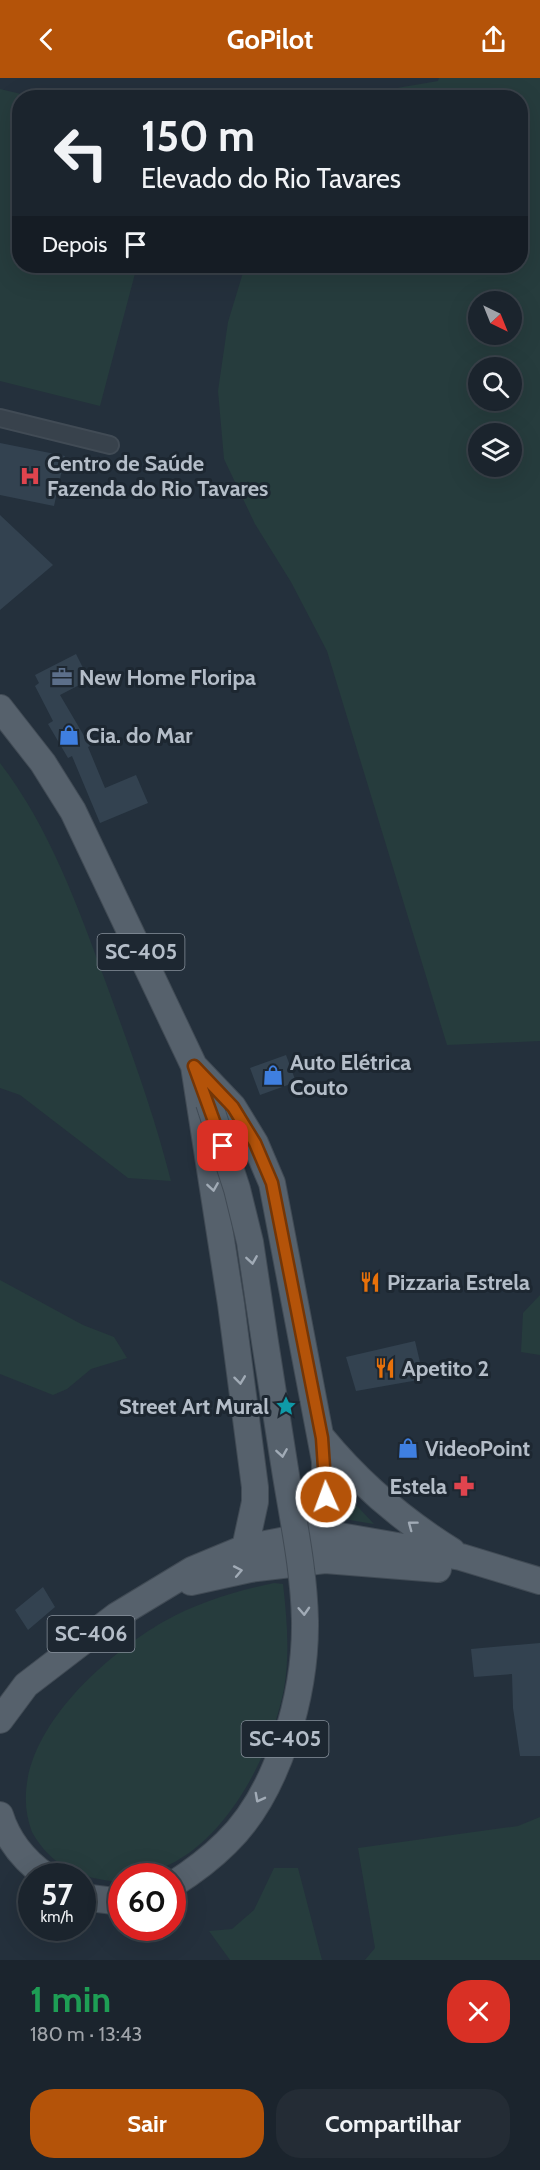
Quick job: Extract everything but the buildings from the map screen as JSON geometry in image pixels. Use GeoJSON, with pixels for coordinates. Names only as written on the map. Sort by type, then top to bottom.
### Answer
{"type":"FeatureCollection","features":[{"type":"Feature","properties":{"kind":"main road","name":"SC-405"},"geometry":{"type":"LineString","coordinates":[[0,708],[43,763],[73,811],[194,1066],[209,1103],[237,1189],[250,1242],[302,1581],[304,1657],[285,1741],[251,1813],[227,1842],[186,1876]]}},
{"type":"Feature","properties":{"kind":"main road","name":"SC-405"},"geometry":{"type":"LineString","coordinates":[[194,1066],[233,1107],[255,1143],[272,1183],[322,1438],[326,1497],[322,1533]]}},
{"type":"Feature","properties":{"kind":"main road"},"geometry":{"type":"LineString","coordinates":[[194,1066],[231,1304],[255,1487],[255,1502],[245,1548]]}},
{"type":"Feature","properties":{"kind":"main road"},"geometry":{"type":"LineString","coordinates":[[322,1438],[364,1485],[394,1512],[461,1557]]}},
{"type":"Feature","properties":{"kind":"main road"},"geometry":{"type":"LineString","coordinates":[[304,1563],[322,1533],[461,1557],[537,1581]]}},
{"type":"Feature","properties":{"kind":"main road","name":"SC-406"},"geometry":{"type":"LineString","coordinates":[[0,1720],[26,1686],[90,1634],[161,1589],[218,1557],[245,1548],[322,1533]]}},
{"type":"Feature","properties":{"kind":"main road"},"geometry":{"type":"LineString","coordinates":[[161,1589],[250,1569],[325,1560],[406,1566],[537,1581]]}},
{"type":"Feature","properties":{"kind":"main road"},"geometry":{"type":"LineString","coordinates":[[0,1735],[16,1698]]}},
{"type":"Feature","properties":{"kind":"main road"},"geometry":{"type":"LineString","coordinates":[[0,1815],[10,1838],[33,1863]]}},
{"type":"Feature","properties":{"kind":"street"},"geometry":{"type":"LineString","coordinates":[[0,418],[110,445]]}},
{"type":"Feature","properties":{"kind":"green space"},"geometry":{"type":"Polygon","coordinates":[[[439,78],[540,78],[540,1041],[447,1045],[327,651],[291,582],[255,524],[224,459],[218,391],[228,322],[243,273],[528,273],[528,90],[385,90],[438,81],[439,78]]]}},
{"type":"Feature","properties":{"kind":"green space"},"geometry":{"type":"Polygon","coordinates":[[[0,89],[12,92],[12,273],[135,273],[100,406],[0,381],[0,89]]]}},
{"type":"Feature","properties":{"kind":"green space"},"geometry":{"type":"Polygon","coordinates":[[[0,763],[34,814],[73,897],[141,1081],[171,1181],[128,1178],[20,1095],[0,1088],[0,763]]]}},
{"type":"Feature","properties":{"kind":"green space"},"geometry":{"type":"Polygon","coordinates":[[[0,1280],[83,1325],[114,1337],[127,1358],[91,1369],[67,1389],[53,1395],[0,1374],[0,1280]]]}},
{"type":"Feature","properties":{"kind":"green space"},"geometry":{"type":"Polygon","coordinates":[[[540,1295],[540,1355],[521,1352],[523,1313],[540,1295]]]}},
{"type":"Feature","properties":{"kind":"green space"},"geometry":{"type":"Polygon","coordinates":[[[343,1491],[374,1524],[338,1518],[343,1491]]]}},
{"type":"Feature","properties":{"kind":"green space"},"geometry":{"type":"Polygon","coordinates":[[[274,1583],[283,1584],[286,1610],[286,1676],[276,1719],[265,1750],[249,1782],[230,1811],[208,1837],[182,1857],[170,1863],[108,1863],[108,1880],[96,1878],[96,1863],[59,1863],[49,1855],[32,1832],[26,1800],[30,1769],[43,1738],[62,1709],[85,1683],[138,1638],[189,1609],[274,1583]]]}},
{"type":"Feature","properties":{"kind":"green space"},"geometry":{"type":"Polygon","coordinates":[[[540,1817],[540,1960],[365,1960],[375,1948],[358,1848],[518,1826],[540,1817]]]}},
{"type":"Feature","properties":{"kind":"green space"},"geometry":{"type":"Polygon","coordinates":[[[274,1868],[298,1868],[322,1960],[230,1960],[209,1931],[232,1929],[254,1910],[274,1868]]]}},
{"type":"Feature","properties":{"kind":"place","name":"Centro de Saúde Fazenda do Rio Tavares"},"geometry":{"type":"Point","coordinates":[30,476]}},
{"type":"Feature","properties":{"kind":"place","name":"New Home Floripa"},"geometry":{"type":"Point","coordinates":[62,677]}},
{"type":"Feature","properties":{"kind":"place","name":"Cia. do Mar"},"geometry":{"type":"Point","coordinates":[69,735]}},
{"type":"Feature","properties":{"kind":"place","name":"Auto Elétrica Couto"},"geometry":{"type":"Point","coordinates":[273,1075]}},
{"type":"Feature","properties":{"kind":"place","name":"Pizzaria Estrela"},"geometry":{"type":"Point","coordinates":[370,1282]}},
{"type":"Feature","properties":{"kind":"place","name":"Apetito 2"},"geometry":{"type":"Point","coordinates":[385,1368]}},
{"type":"Feature","properties":{"kind":"place","name":"Street Art Mural"},"geometry":{"type":"Point","coordinates":[286,1406]}},
{"type":"Feature","properties":{"kind":"place","name":"VideoPoint"},"geometry":{"type":"Point","coordinates":[408,1448]}},
{"type":"Feature","properties":{"kind":"place","name":"Estela"},"geometry":{"type":"Point","coordinates":[464,1486]}},
{"type":"Feature","properties":{"kind":"route"},"geometry":{"type":"LineString","coordinates":[[223,1146],[194,1066],[233,1107],[255,1143],[272,1183],[322,1438],[326,1497]]}}]}
